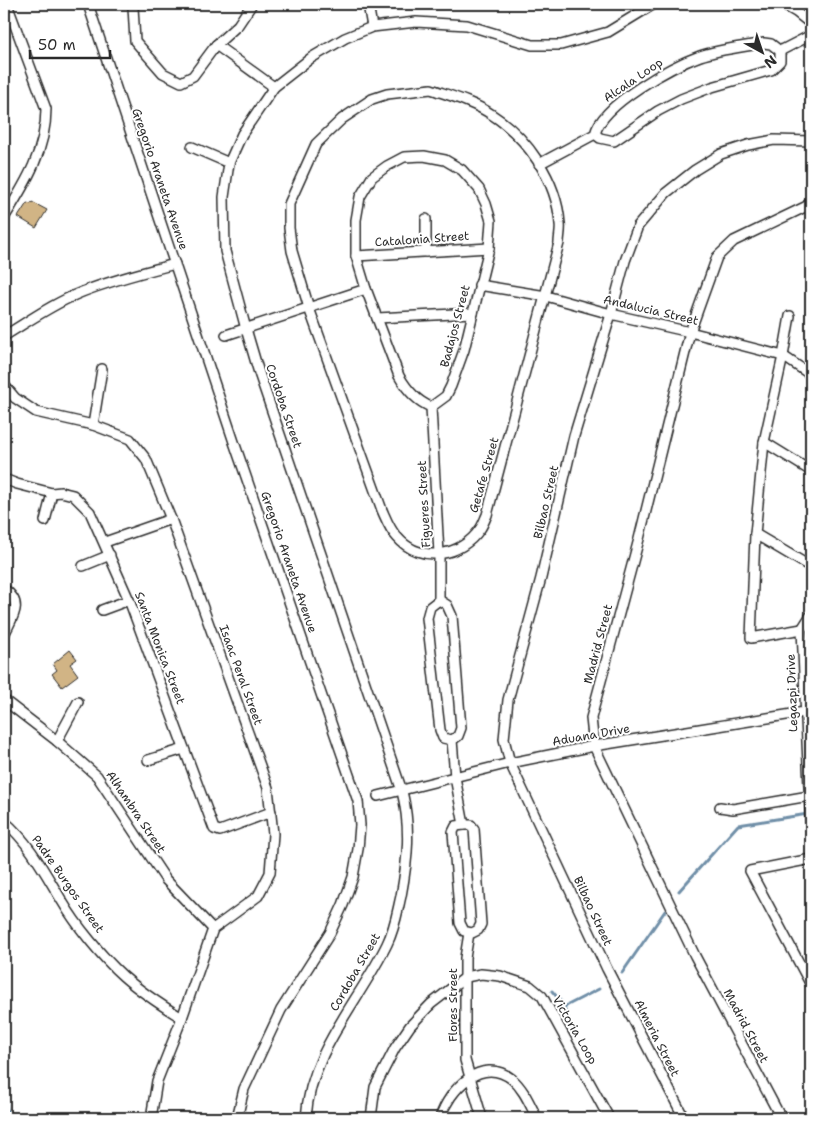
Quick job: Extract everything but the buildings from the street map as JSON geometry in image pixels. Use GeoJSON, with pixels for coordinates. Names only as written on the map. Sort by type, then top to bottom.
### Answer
{"type":"FeatureCollection","features":[{"type":"Feature","properties":{"kind":"street"},"geometry":{"type":"LineString","coordinates":[[4,218],[29,178],[46,123],[46,109],[7,4]]}},
{"type":"Feature","properties":{"kind":"street","name":"Gregorio Araneta Avenue"},"geometry":{"type":"LineString","coordinates":[[88,4],[234,442],[358,801],[360,824],[353,877],[343,905],[330,933],[281,1010],[244,1089],[237,1118]]}},
{"type":"Feature","properties":{"kind":"street"},"geometry":{"type":"LineString","coordinates":[[135,4],[133,7],[135,41],[162,74],[181,82],[192,76],[216,46],[238,25],[252,4]]}},
{"type":"Feature","properties":{"kind":"street"},"geometry":{"type":"LineString","coordinates":[[368,4],[372,27]]}},
{"type":"Feature","properties":{"kind":"street","name":"Cordoba Street"},"geometry":{"type":"LineString","coordinates":[[306,1118],[307,1104],[320,1060],[331,1038],[387,945],[395,925],[408,844],[407,813],[402,791],[246,329],[225,251],[224,197],[229,162],[242,134],[274,87],[310,58],[345,38],[372,27],[416,22],[467,25],[532,45],[561,45],[608,32],[654,4]]}},
{"type":"Feature","properties":{"kind":"street"},"geometry":{"type":"LineString","coordinates":[[782,4],[811,24]]}},
{"type":"Feature","properties":{"kind":"street"},"geometry":{"type":"LineString","coordinates":[[539,164],[595,134],[600,138],[614,140],[658,111],[681,99],[712,87],[771,70],[780,61],[780,52],[811,35]]}},
{"type":"Feature","properties":{"kind":"street","name":"Alcala Loop"},"geometry":{"type":"LineString","coordinates":[[595,134],[597,127],[606,114],[640,87],[668,70],[701,56],[764,43],[771,44],[780,52]]}},
{"type":"Feature","properties":{"kind":"street"},"geometry":{"type":"LineString","coordinates":[[216,46],[274,87]]}},
{"type":"Feature","properties":{"kind":"street","name":"Getafe Street"},"geometry":{"type":"LineString","coordinates":[[431,89],[463,100],[490,113],[511,128],[526,144],[548,180],[556,200],[560,224],[559,243],[546,296],[481,528],[460,548],[439,554],[423,554],[407,547],[389,527],[378,501],[309,308],[292,251],[289,228],[289,204],[316,144],[342,120],[372,100],[387,94],[431,89]]}},
{"type":"Feature","properties":{"kind":"street","name":"Bilbao Street"},"geometry":{"type":"LineString","coordinates":[[607,970],[510,763],[504,739],[508,700],[541,578],[574,436],[625,261],[638,226],[666,193],[695,170],[721,154],[748,145],[774,140],[811,141]]}},
{"type":"Feature","properties":{"kind":"street"},"geometry":{"type":"LineString","coordinates":[[192,147],[229,162]]}},
{"type":"Feature","properties":{"kind":"street","name":"Badajos Street"},"geometry":{"type":"LineString","coordinates":[[424,156],[445,160],[462,170],[479,189],[491,221],[489,248],[464,350],[451,386],[446,396],[431,407],[423,403],[406,388],[399,376],[366,289],[356,256],[356,220],[360,197],[372,177],[404,157],[424,156]]}},
{"type":"Feature","properties":{"kind":"street","name":"Madrid Street"},"geometry":{"type":"LineString","coordinates":[[781,1118],[695,956],[594,746],[591,718],[639,539],[690,332],[717,257],[734,241],[810,205]]}},
{"type":"Feature","properties":{"kind":"street"},"geometry":{"type":"LineString","coordinates":[[426,219],[426,252]]}},
{"type":"Feature","properties":{"kind":"street","name":"Catalonia Street"},"geometry":{"type":"LineString","coordinates":[[356,256],[489,248]]}},
{"type":"Feature","properties":{"kind":"street"},"geometry":{"type":"LineString","coordinates":[[4,336],[51,307],[80,293],[106,283],[175,264]]}},
{"type":"Feature","properties":{"kind":"street","name":"Andalucia Street"},"geometry":{"type":"LineString","coordinates":[[479,285],[546,296],[783,356],[811,375]]}},
{"type":"Feature","properties":{"kind":"street"},"geometry":{"type":"LineString","coordinates":[[226,335],[366,289]]}},
{"type":"Feature","properties":{"kind":"street"},"geometry":{"type":"LineString","coordinates":[[377,318],[473,313]]}},
{"type":"Feature","properties":{"kind":"street"},"geometry":{"type":"LineString","coordinates":[[790,316],[764,442],[755,534],[751,638],[802,629],[811,615]]}},
{"type":"Feature","properties":{"kind":"street"},"geometry":{"type":"LineString","coordinates":[[93,425],[102,369]]}},
{"type":"Feature","properties":{"kind":"street","name":"Isaac Peral Street"},"geometry":{"type":"LineString","coordinates":[[4,385],[15,398],[36,412],[93,425],[130,439],[146,459],[171,519],[268,788],[271,812],[273,834],[270,873],[258,896],[213,929]]}},
{"type":"Feature","properties":{"kind":"street","name":"Figueres Street"},"geometry":{"type":"LineString","coordinates":[[431,407],[439,554],[439,600],[430,607],[428,618],[440,730],[443,738],[452,740]]}},
{"type":"Feature","properties":{"kind":"street"},"geometry":{"type":"LineString","coordinates":[[764,442],[811,471]]}},
{"type":"Feature","properties":{"kind":"street","name":"Santa Monica Street"},"geometry":{"type":"LineString","coordinates":[[4,478],[17,484],[73,495],[90,512],[105,542],[129,600],[214,829],[220,831],[271,812]]}},
{"type":"Feature","properties":{"kind":"street"},"geometry":{"type":"LineString","coordinates":[[45,521],[52,492]]}},
{"type":"Feature","properties":{"kind":"street"},"geometry":{"type":"LineString","coordinates":[[105,542],[171,519]]}},
{"type":"Feature","properties":{"kind":"street"},"geometry":{"type":"LineString","coordinates":[[755,534],[811,567]]}},
{"type":"Feature","properties":{"kind":"street"},"geometry":{"type":"LineString","coordinates":[[83,566],[110,556]]}},
{"type":"Feature","properties":{"kind":"street"},"geometry":{"type":"LineString","coordinates":[[4,589],[13,597],[16,610],[4,635]]}},
{"type":"Feature","properties":{"kind":"street"},"geometry":{"type":"LineString","coordinates":[[102,610],[129,600]]}},
{"type":"Feature","properties":{"kind":"street"},"geometry":{"type":"LineString","coordinates":[[439,600],[451,610],[453,625],[462,728],[458,736],[452,740],[455,777]]}},
{"type":"Feature","properties":{"kind":"street","name":"Legazpi Drive"},"geometry":{"type":"LineString","coordinates":[[802,629],[808,712],[811,832]]}},
{"type":"Feature","properties":{"kind":"street","name":"Alhambra Street"},"geometry":{"type":"LineString","coordinates":[[4,700],[57,741],[97,776],[166,880],[213,929]]}},
{"type":"Feature","properties":{"kind":"street"},"geometry":{"type":"LineString","coordinates":[[57,741],[78,702]]}},
{"type":"Feature","properties":{"kind":"street","name":"Aduana Drive"},"geometry":{"type":"LineString","coordinates":[[378,796],[510,763],[594,746],[808,712]]}},
{"type":"Feature","properties":{"kind":"street"},"geometry":{"type":"LineString","coordinates":[[148,760],[184,749]]}},
{"type":"Feature","properties":{"kind":"street","name":"Flores Street"},"geometry":{"type":"LineString","coordinates":[[455,777],[464,824],[471,825],[474,829],[481,924],[478,930],[469,933],[465,958],[465,1060],[482,1118]]}},
{"type":"Feature","properties":{"kind":"street"},"geometry":{"type":"LineString","coordinates":[[720,807],[733,809],[809,796]]}},
{"type":"Feature","properties":{"kind":"street","name":"Padre Burgos Street"},"geometry":{"type":"LineString","coordinates":[[4,821],[23,840],[40,863],[76,921],[110,963],[136,986],[182,1018]]}},
{"type":"Feature","properties":{"kind":"street"},"geometry":{"type":"LineString","coordinates":[[464,824],[456,826],[453,832],[460,923],[464,931],[469,933]]}},
{"type":"Feature","properties":{"kind":"street"},"geometry":{"type":"LineString","coordinates":[[811,859],[750,871],[811,985]]}},
{"type":"Feature","properties":{"kind":"street"},"geometry":{"type":"LineString","coordinates":[[151,1118],[157,1081],[182,1018],[213,929]]}},
{"type":"Feature","properties":{"kind":"street","name":"Almeria Street"},"geometry":{"type":"LineString","coordinates":[[607,970],[684,1118]]}},
{"type":"Feature","properties":{"kind":"street","name":"Victoria Loop"},"geometry":{"type":"LineString","coordinates":[[466,977],[481,974],[500,976],[530,986],[542,996],[610,1118]]}},
{"type":"Feature","properties":{"kind":"street"},"geometry":{"type":"LineString","coordinates":[[371,1118],[375,1087],[395,1048],[431,1004],[466,977]]}},
{"type":"Feature","properties":{"kind":"street"},"geometry":{"type":"LineString","coordinates":[[440,1118],[448,1100],[459,1086],[471,1076],[484,1070],[496,1071],[510,1078],[522,1090],[537,1118]]}},
{"type":"Feature","properties":{"kind":"waterway"},"geometry":{"type":"LineString","coordinates":[[679,891],[738,825],[808,814]]}},
{"type":"Feature","properties":{"kind":"waterway"},"geometry":{"type":"LineString","coordinates":[[622,973],[665,911]]}},
{"type":"Feature","properties":{"kind":"waterway"},"geometry":{"type":"LineString","coordinates":[[564,1007],[599,989]]}},
{"type":"Feature","properties":{"kind":"waterway"},"geometry":{"type":"LineString","coordinates":[[552,991],[562,1003],[574,1033]]}},
{"type":"Feature","properties":{"kind":"waterway"},"geometry":{"type":"LineString","coordinates":[[4,1086],[8,1118]]}}]}
